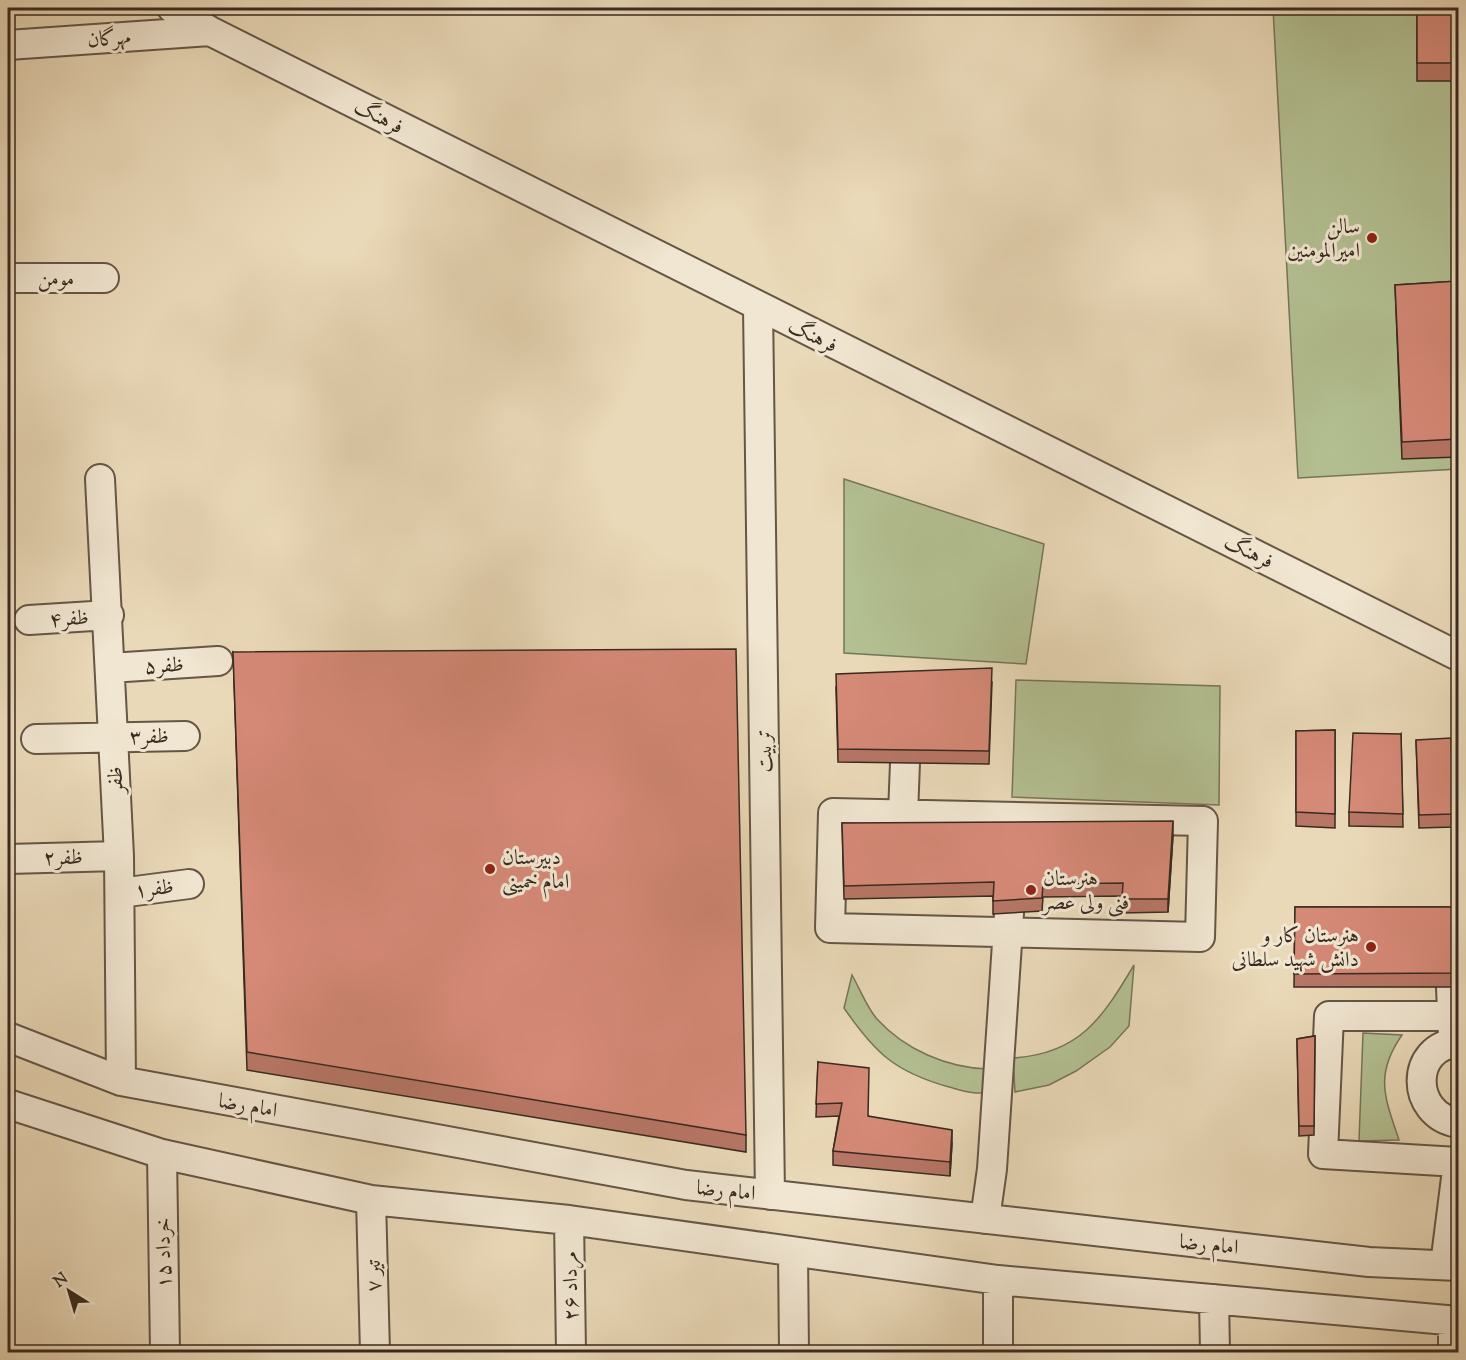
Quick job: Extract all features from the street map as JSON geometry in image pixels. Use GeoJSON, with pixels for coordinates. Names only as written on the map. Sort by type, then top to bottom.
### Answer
{"type":"FeatureCollection","features":[{"type":"Feature","properties":{"kind":"street","name":"فرهنگ"},"geometry":{"type":"LineString","coordinates":[[172,8],[210,31],[758,308],[1458,656]]}},
{"type":"Feature","properties":{"kind":"street","name":"مهرگان"},"geometry":{"type":"LineString","coordinates":[[8,45],[210,31]]}},
{"type":"Feature","properties":{"kind":"street","name":"مومن"},"geometry":{"type":"LineString","coordinates":[[8,278],[104,278]]}},
{"type":"Feature","properties":{"kind":"street","name":"تربیت"},"geometry":{"type":"LineString","coordinates":[[758,308],[770,1195]]}},
{"type":"Feature","properties":{"kind":"street","name":"ظفر"},"geometry":{"type":"LineString","coordinates":[[100,479],[109,615],[119,856],[122,1081]]}},
{"type":"Feature","properties":{"kind":"street","name":"ظفر۴"},"geometry":{"type":"LineString","coordinates":[[29,620],[109,615]]}},
{"type":"Feature","properties":{"kind":"street","name":"ظفر۵"},"geometry":{"type":"LineString","coordinates":[[110,668],[218,661]]}},
{"type":"Feature","properties":{"kind":"street","name":"ظفر۳"},"geometry":{"type":"LineString","coordinates":[[36,739],[184,736]]}},
{"type":"Feature","properties":{"kind":"street"},"geometry":{"type":"LineString","coordinates":[[903,814],[905,763]]}},
{"type":"Feature","properties":{"kind":"street"},"geometry":{"type":"LineString","coordinates":[[833,813],[1203,822],[1200,937],[1009,922],[830,928],[833,813]]}},
{"type":"Feature","properties":{"kind":"street","name":"ظفر۲"},"geometry":{"type":"LineString","coordinates":[[8,859],[119,856]]}},
{"type":"Feature","properties":{"kind":"street","name":"ظفر۱"},"geometry":{"type":"LineString","coordinates":[[120,892],[189,884]]}},
{"type":"Feature","properties":{"kind":"street"},"geometry":{"type":"LineString","coordinates":[[985,1219],[992,1169],[1009,922]]}},
{"type":"Feature","properties":{"kind":"street"},"geometry":{"type":"LineString","coordinates":[[1451,987],[1456,1030],[1431,1056],[1421,1080],[1428,1105],[1437,1115],[1458,1123]]}},
{"type":"Feature","properties":{"kind":"street"},"geometry":{"type":"LineString","coordinates":[[1452,1266],[1458,1162],[1323,1154],[1329,1016],[1456,1030]]}},
{"type":"Feature","properties":{"kind":"street","name":"امام رضا"},"geometry":{"type":"LineString","coordinates":[[8,1037],[122,1081],[686,1185],[1369,1262],[1452,1266]]}},
{"type":"Feature","properties":{"kind":"street"},"geometry":{"type":"LineString","coordinates":[[8,1104],[162,1154],[371,1200],[569,1220],[793,1254],[998,1280],[1456,1321],[1453,1353]]}},
{"type":"Feature","properties":{"kind":"street","name":"۱۵ خرداد"},"geometry":{"type":"LineString","coordinates":[[162,1154],[165,1353]]}},
{"type":"Feature","properties":{"kind":"street","name":"۷ تیر"},"geometry":{"type":"LineString","coordinates":[[371,1200],[375,1353]]}},
{"type":"Feature","properties":{"kind":"street","name":"۲۶ مرداد"},"geometry":{"type":"LineString","coordinates":[[569,1220],[571,1353]]}},
{"type":"Feature","properties":{"kind":"street"},"geometry":{"type":"LineString","coordinates":[[793,1254],[794,1353]]}},
{"type":"Feature","properties":{"kind":"street"},"geometry":{"type":"LineString","coordinates":[[998,1280],[999,1353]]}},
{"type":"Feature","properties":{"kind":"street"},"geometry":{"type":"LineString","coordinates":[[1214,1299],[1215,1353]]}},
{"type":"Feature","properties":{"kind":"green space","name":"سالن امیرالمومنین"},"geometry":{"type":"Polygon","coordinates":[[[1273,8],[1458,8],[1458,469],[1298,478],[1273,8]]]}},
{"type":"Feature","properties":{"kind":"green space"},"geometry":{"type":"Polygon","coordinates":[[[844,479],[1044,544],[1026,664],[844,653],[844,479]]]}},
{"type":"Feature","properties":{"kind":"green space"},"geometry":{"type":"Polygon","coordinates":[[[1016,680],[1220,686],[1219,805],[1012,797],[1016,680]]]}},
{"type":"Feature","properties":{"kind":"green space"},"geometry":{"type":"Polygon","coordinates":[[[1134,965],[1129,1026],[1110,1047],[1076,1071],[1049,1085],[1015,1092],[1013,1058],[1036,1055],[1073,1041],[1100,1016],[1134,965]]]}},
{"type":"Feature","properties":{"kind":"green space"},"geometry":{"type":"Polygon","coordinates":[[[852,975],[870,1009],[888,1030],[914,1048],[943,1061],[988,1069],[990,1092],[970,1092],[930,1081],[914,1075],[888,1059],[866,1037],[844,1008],[852,975]]]}},
{"type":"Feature","properties":{"kind":"green space"},"geometry":{"type":"Polygon","coordinates":[[[1363,1033],[1402,1035],[1393,1049],[1385,1075],[1386,1099],[1399,1140],[1359,1141],[1363,1033]]]}},
{"type":"Feature","properties":{"kind":"building"},"geometry":{"type":"Polygon","coordinates":[[[1417,8],[1458,8],[1458,63],[1417,63],[1417,8]]]}},
{"type":"Feature","properties":{"kind":"building"},"geometry":{"type":"Polygon","coordinates":[[[1458,281],[1458,439],[1402,442],[1395,285],[1458,281]]]}},
{"type":"Feature","properties":{"kind":"building","name":"دبیرستان امام خمینی"},"geometry":{"type":"Polygon","coordinates":[[[736,649],[746,1135],[247,1052],[233,652],[736,649]]]}},
{"type":"Feature","properties":{"kind":"building"},"geometry":{"type":"Polygon","coordinates":[[[992,668],[989,751],[838,749],[836,674],[992,668]]]}},
{"type":"Feature","properties":{"kind":"building"},"geometry":{"type":"Polygon","coordinates":[[[1335,730],[1335,814],[1296,812],[1296,731],[1335,730]]]}},
{"type":"Feature","properties":{"kind":"building"},"geometry":{"type":"Polygon","coordinates":[[[1353,733],[1401,734],[1403,814],[1349,812],[1353,733]]]}},
{"type":"Feature","properties":{"kind":"building"},"geometry":{"type":"Polygon","coordinates":[[[1451,738],[1454,814],[1419,815],[1416,740],[1451,738]]]}},
{"type":"Feature","properties":{"kind":"building"},"geometry":{"type":"Polygon","coordinates":[[[1173,821],[1168,899],[1122,899],[1123,883],[1043,884],[1042,898],[993,901],[994,882],[844,886],[842,823],[1173,821]]]}},
{"type":"Feature","properties":{"kind":"building"},"geometry":{"type":"Polygon","coordinates":[[[1295,907],[1458,907],[1458,973],[1294,974],[1295,907]]]}},
{"type":"Feature","properties":{"kind":"building"},"geometry":{"type":"Polygon","coordinates":[[[1315,1036],[1314,1126],[1299,1126],[1297,1039],[1315,1036]]]}},
{"type":"Feature","properties":{"kind":"building"},"geometry":{"type":"Polygon","coordinates":[[[818,1062],[869,1068],[868,1116],[952,1130],[950,1162],[833,1151],[842,1103],[816,1104],[818,1062]]]}},
{"type":"Feature","properties":{"kind":"place","name":"سالن امیرالمومنین"},"geometry":{"type":"Point","coordinates":[1372,238]}},
{"type":"Feature","properties":{"kind":"place","name":"دبیرستان امام خمینی"},"geometry":{"type":"Point","coordinates":[490,869]}},
{"type":"Feature","properties":{"kind":"place","name":"هنرستان فنی ولی عصر"},"geometry":{"type":"Point","coordinates":[1031,890]}},
{"type":"Feature","properties":{"kind":"place","name":"هنرستان کار و دانش شهید سلطانی"},"geometry":{"type":"Point","coordinates":[1371,947]}}]}
